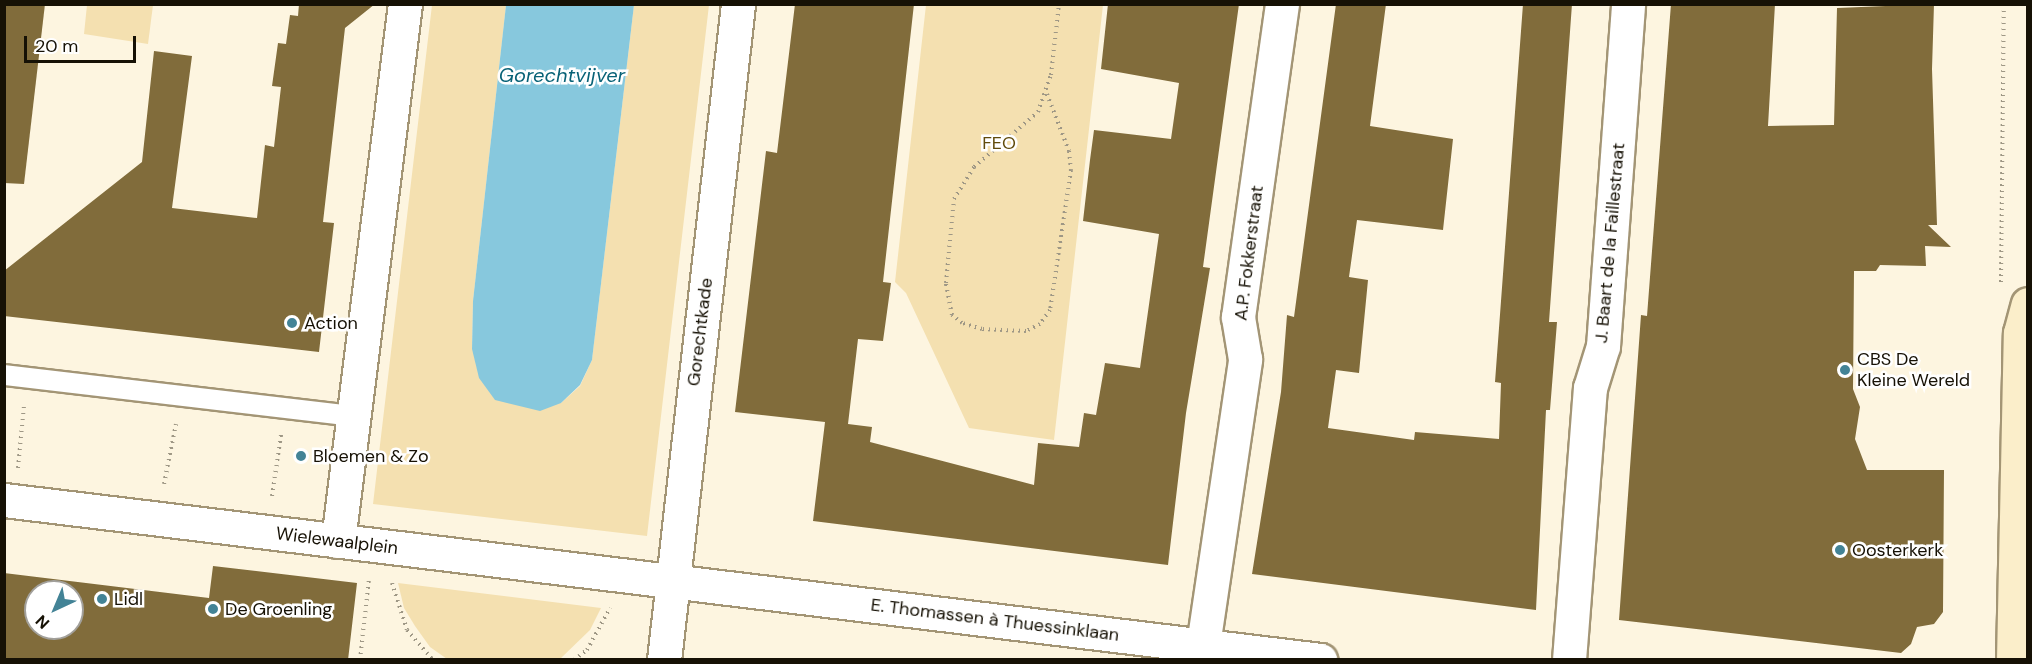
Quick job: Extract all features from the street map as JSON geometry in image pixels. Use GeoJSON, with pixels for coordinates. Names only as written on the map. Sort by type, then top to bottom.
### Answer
{"type":"FeatureCollection","features":[{"type":"Feature","properties":{"kind":"main road"},"geometry":{"type":"LineString","coordinates":[[2013,660],[2020,333],[2028,304]]}},
{"type":"Feature","properties":{"kind":"street"},"geometry":{"type":"LineString","coordinates":[[338,541],[405,4]]}},
{"type":"Feature","properties":{"kind":"street","name":"Gorechtkade"},"geometry":{"type":"LineString","coordinates":[[664,660],[670,581],[738,4]]}},
{"type":"Feature","properties":{"kind":"street","name":"A.P. Fokkerstraat"},"geometry":{"type":"LineString","coordinates":[[1203,645],[1245,359],[1238,317],[1282,4]]}},
{"type":"Feature","properties":{"kind":"street","name":"J. Baart de la Faillestraat"},"geometry":{"type":"LineString","coordinates":[[1569,660],[1590,388],[1603,346],[1628,4]]}},
{"type":"Feature","properties":{"kind":"street","name":"Wielewaalplein"},"geometry":{"type":"LineString","coordinates":[[10,501],[157,517],[670,581]]}},
{"type":"Feature","properties":{"kind":"street","name":"E. Thomassen à Thuessinklaan"},"geometry":{"type":"LineString","coordinates":[[670,581],[1320,660]]}},
{"type":"Feature","properties":{"kind":"lane"},"geometry":{"type":"LineString","coordinates":[[4,375],[284,411],[355,416]]}},
{"type":"Feature","properties":{"kind":"path"},"geometry":{"type":"LineString","coordinates":[[1047,94],[1069,151],[1071,170],[1050,310],[1040,324],[1026,331],[993,330],[962,323],[952,315],[946,284],[954,199],[974,167],[1038,112],[1047,94],[1059,4]]}},
{"type":"Feature","properties":{"kind":"path"},"geometry":{"type":"LineString","coordinates":[[10,501],[26,378]]}},
{"type":"Feature","properties":{"kind":"path"},"geometry":{"type":"LineString","coordinates":[[157,517],[182,398]]}},
{"type":"Feature","properties":{"kind":"path"},"geometry":{"type":"LineString","coordinates":[[267,532],[284,411]]}},
{"type":"Feature","properties":{"kind":"path"},"geometry":{"type":"LineString","coordinates":[[360,660],[384,546]]}},
{"type":"Feature","properties":{"kind":"path"},"geometry":{"type":"LineString","coordinates":[[384,546],[397,605],[407,630],[433,660]]}},
{"type":"Feature","properties":{"kind":"path"},"geometry":{"type":"LineString","coordinates":[[574,660],[587,650],[608,616],[616,574]]}},
{"type":"Feature","properties":{"kind":"green space"},"geometry":{"type":"Polygon","coordinates":[[[87,5],[153,5],[148,44],[84,34],[87,5]]]}},
{"type":"Feature","properties":{"kind":"green space"},"geometry":{"type":"Polygon","coordinates":[[[432,5],[506,5],[473,301],[472,349],[561,403],[580,386],[592,360],[634,5],[709,5],[647,536],[373,504],[432,5]]]}},
{"type":"Feature","properties":{"kind":"green space","name":"FEO"},"geometry":{"type":"Polygon","coordinates":[[[926,5],[1103,5],[1054,440],[969,428],[906,293],[895,282],[926,5]]]}},
{"type":"Feature","properties":{"kind":"green space"},"geometry":{"type":"Polygon","coordinates":[[[398,583],[601,608],[590,630],[560,659],[447,659],[430,647],[415,626],[404,608],[398,583]]]}},
{"type":"Feature","properties":{"kind":"water","name":"Gorechtvijver"},"geometry":{"type":"Polygon","coordinates":[[[506,5],[634,5],[592,360],[580,385],[561,403],[540,411],[495,400],[479,378],[472,349],[473,301],[506,5]]]}},
{"type":"Feature","properties":{"kind":"building"},"geometry":{"type":"Polygon","coordinates":[[[4,4],[45,4],[24,184],[4,183],[4,4]]]}},
{"type":"Feature","properties":{"kind":"building"},"geometry":{"type":"Polygon","coordinates":[[[299,4],[375,4],[345,28],[323,222],[334,223],[319,352],[4,316],[4,271],[142,162],[154,51],[192,56],[172,208],[257,218],[265,145],[274,147],[281,87],[272,86],[278,43],[286,44],[290,15],[298,16],[299,4]]]}},
{"type":"Feature","properties":{"kind":"building"},"geometry":{"type":"Polygon","coordinates":[[[795,4],[914,4],[883,282],[891,283],[883,341],[858,339],[848,424],[872,427],[870,442],[1034,485],[1038,443],[1079,447],[1084,413],[1096,415],[1105,363],[1140,368],[1159,234],[1083,221],[1094,130],[1171,139],[1179,83],[1101,69],[1108,4],[1239,4],[1203,267],[1210,268],[1186,413],[1168,565],[813,521],[825,422],[735,412],[766,151],[777,153],[795,4]]]}},
{"type":"Feature","properties":{"kind":"building"},"geometry":{"type":"Polygon","coordinates":[[[1336,4],[1386,4],[1370,126],[1453,139],[1443,230],[1357,220],[1349,277],[1368,280],[1359,373],[1336,370],[1328,428],[1414,440],[1415,432],[1499,439],[1501,383],[1495,382],[1523,4],[1572,4],[1549,322],[1557,322],[1550,410],[1546,410],[1536,610],[1252,574],[1281,392],[1287,315],[1294,317],[1336,4]]]}},
{"type":"Feature","properties":{"kind":"building"},"geometry":{"type":"Polygon","coordinates":[[[1671,4],[1775,4],[1768,126],[1834,125],[1837,8],[1934,4],[1932,69],[1937,225],[1928,225],[1951,247],[1925,246],[1926,266],[1880,265],[1876,271],[1854,271],[1853,389],[1860,407],[1855,439],[1867,470],[1944,470],[1943,612],[1934,624],[1917,627],[1911,644],[1901,653],[1619,620],[1641,315],[1647,316],[1671,4]]]}},
{"type":"Feature","properties":{"kind":"building","name":"De Groenling"},"geometry":{"type":"Polygon","coordinates":[[[213,566],[357,583],[348,660],[4,660],[4,573],[61,580],[24,580],[24,640],[84,640],[84,583],[209,598],[213,566]]]}},
{"type":"Feature","properties":{"kind":"place","name":"Action"},"geometry":{"type":"Point","coordinates":[292,323]}},
{"type":"Feature","properties":{"kind":"place","name":"CBS De Kleine Wereld"},"geometry":{"type":"Point","coordinates":[1845,370]}},
{"type":"Feature","properties":{"kind":"place","name":"Bloemen & Zo"},"geometry":{"type":"Point","coordinates":[301,456]}},
{"type":"Feature","properties":{"kind":"place","name":"Oosterkerk"},"geometry":{"type":"Point","coordinates":[1840,550]}},
{"type":"Feature","properties":{"kind":"place","name":"Lidl"},"geometry":{"type":"Point","coordinates":[102,599]}},
{"type":"Feature","properties":{"kind":"place","name":"De Groenling"},"geometry":{"type":"Point","coordinates":[213,609]}}]}
